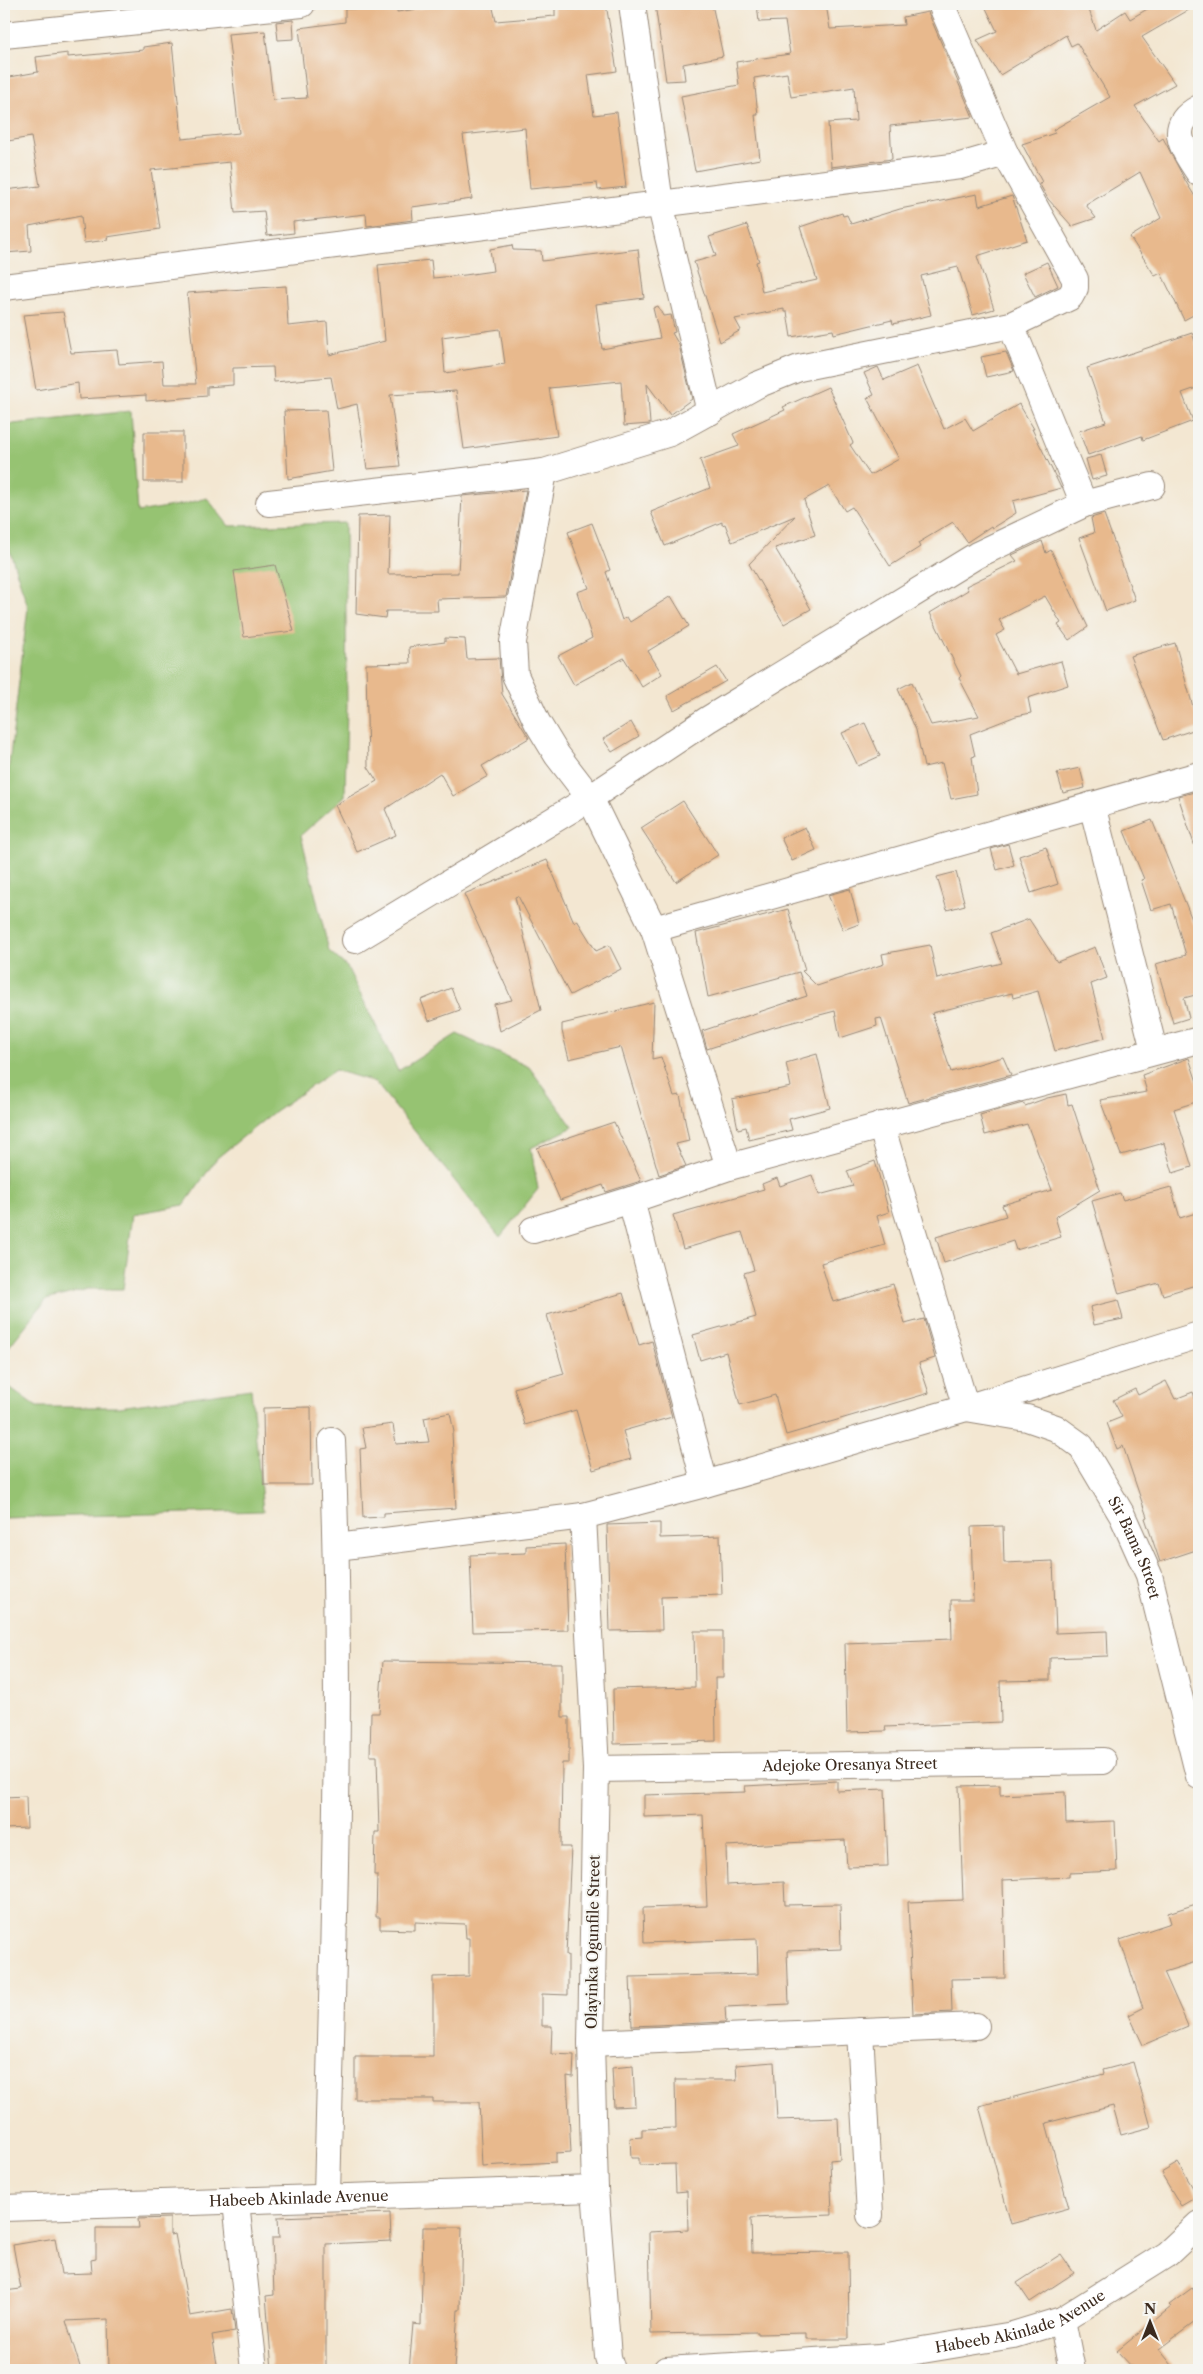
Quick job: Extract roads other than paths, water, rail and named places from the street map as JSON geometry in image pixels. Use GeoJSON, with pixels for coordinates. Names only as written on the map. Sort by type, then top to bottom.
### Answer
{"type":"FeatureCollection","features":[{"type":"Feature","properties":{"kind":"street"},"geometry":{"type":"LineString","coordinates":[[4,35],[302,4]]}},
{"type":"Feature","properties":{"kind":"street"},"geometry":{"type":"LineString","coordinates":[[632,4],[660,202],[710,412]]}},
{"type":"Feature","properties":{"kind":"street"},"geometry":{"type":"LineString","coordinates":[[269,503],[544,472],[670,433],[757,385],[799,368],[1011,325],[1070,297],[1075,288],[1075,279],[1005,153],[941,4]]}},
{"type":"Feature","properties":{"kind":"street"},"geometry":{"type":"LineString","coordinates":[[1199,108],[1187,114],[1179,131],[1182,147],[1199,173]]}},
{"type":"Feature","properties":{"kind":"street"},"geometry":{"type":"LineString","coordinates":[[4,287],[660,202],[960,166],[1005,153]]}},
{"type":"Feature","properties":{"kind":"street"},"geometry":{"type":"LineString","coordinates":[[1011,325],[1084,504]]}},
{"type":"Feature","properties":{"kind":"street"},"geometry":{"type":"LineString","coordinates":[[544,472],[513,642],[515,675],[537,722],[557,755],[590,798],[654,929],[729,1167]]}},
{"type":"Feature","properties":{"kind":"street"},"geometry":{"type":"LineString","coordinates":[[355,940],[590,798],[707,720],[977,556],[1084,504],[1152,486]]}},
{"type":"Feature","properties":{"kind":"street"},"geometry":{"type":"LineString","coordinates":[[654,929],[1199,775]]}},
{"type":"Feature","properties":{"kind":"street"},"geometry":{"type":"LineString","coordinates":[[1092,805],[1154,1050]]}},
{"type":"Feature","properties":{"kind":"street"},"geometry":{"type":"LineString","coordinates":[[533,1230],[632,1200],[729,1167],[1154,1050],[1199,1040]]}},
{"type":"Feature","properties":{"kind":"street"},"geometry":{"type":"LineString","coordinates":[[881,1125],[966,1408]]}},
{"type":"Feature","properties":{"kind":"street"},"geometry":{"type":"LineString","coordinates":[[632,1200],[704,1484]]}},
{"type":"Feature","properties":{"kind":"street"},"geometry":{"type":"LineString","coordinates":[[337,1547],[583,1516],[704,1484],[966,1408],[1199,1335]]}},
{"type":"Feature","properties":{"kind":"street","name":"Sir Bama Street"},"geometry":{"type":"LineString","coordinates":[[966,1408],[1027,1418],[1056,1428],[1081,1446],[1122,1515],[1149,1575],[1199,1776]]}},
{"type":"Feature","properties":{"kind":"street"},"geometry":{"type":"LineString","coordinates":[[327,2196],[335,1873],[337,1547],[332,1441]]}},
{"type":"Feature","properties":{"kind":"street","name":"Olayinka Ogunfile Street"},"geometry":{"type":"LineString","coordinates":[[583,1516],[596,1769],[591,2043],[595,2189],[608,2357],[615,2369]]}},
{"type":"Feature","properties":{"kind":"street","name":"Adejoke Oresanya Street"},"geometry":{"type":"LineString","coordinates":[[596,1769],[1103,1760]]}},
{"type":"Feature","properties":{"kind":"street"},"geometry":{"type":"LineString","coordinates":[[591,2043],[976,2026]]}},
{"type":"Feature","properties":{"kind":"street"},"geometry":{"type":"LineString","coordinates":[[860,2031],[870,2215]]}},
{"type":"Feature","properties":{"kind":"street","name":"Habeeb Akinlade Avenue"},"geometry":{"type":"LineString","coordinates":[[4,2208],[236,2202],[327,2196],[595,2189]]}},
{"type":"Feature","properties":{"kind":"street"},"geometry":{"type":"LineString","coordinates":[[236,2202],[254,2370]]}},
{"type":"Feature","properties":{"kind":"street","name":"Habeeb Akinlade Avenue"},"geometry":{"type":"LineString","coordinates":[[666,2370],[880,2358],[1013,2335],[1062,2320],[1167,2254],[1199,2224]]}},
{"type":"Feature","properties":{"kind":"street"},"geometry":{"type":"LineString","coordinates":[[1062,2320],[1072,2370]]}}]}
